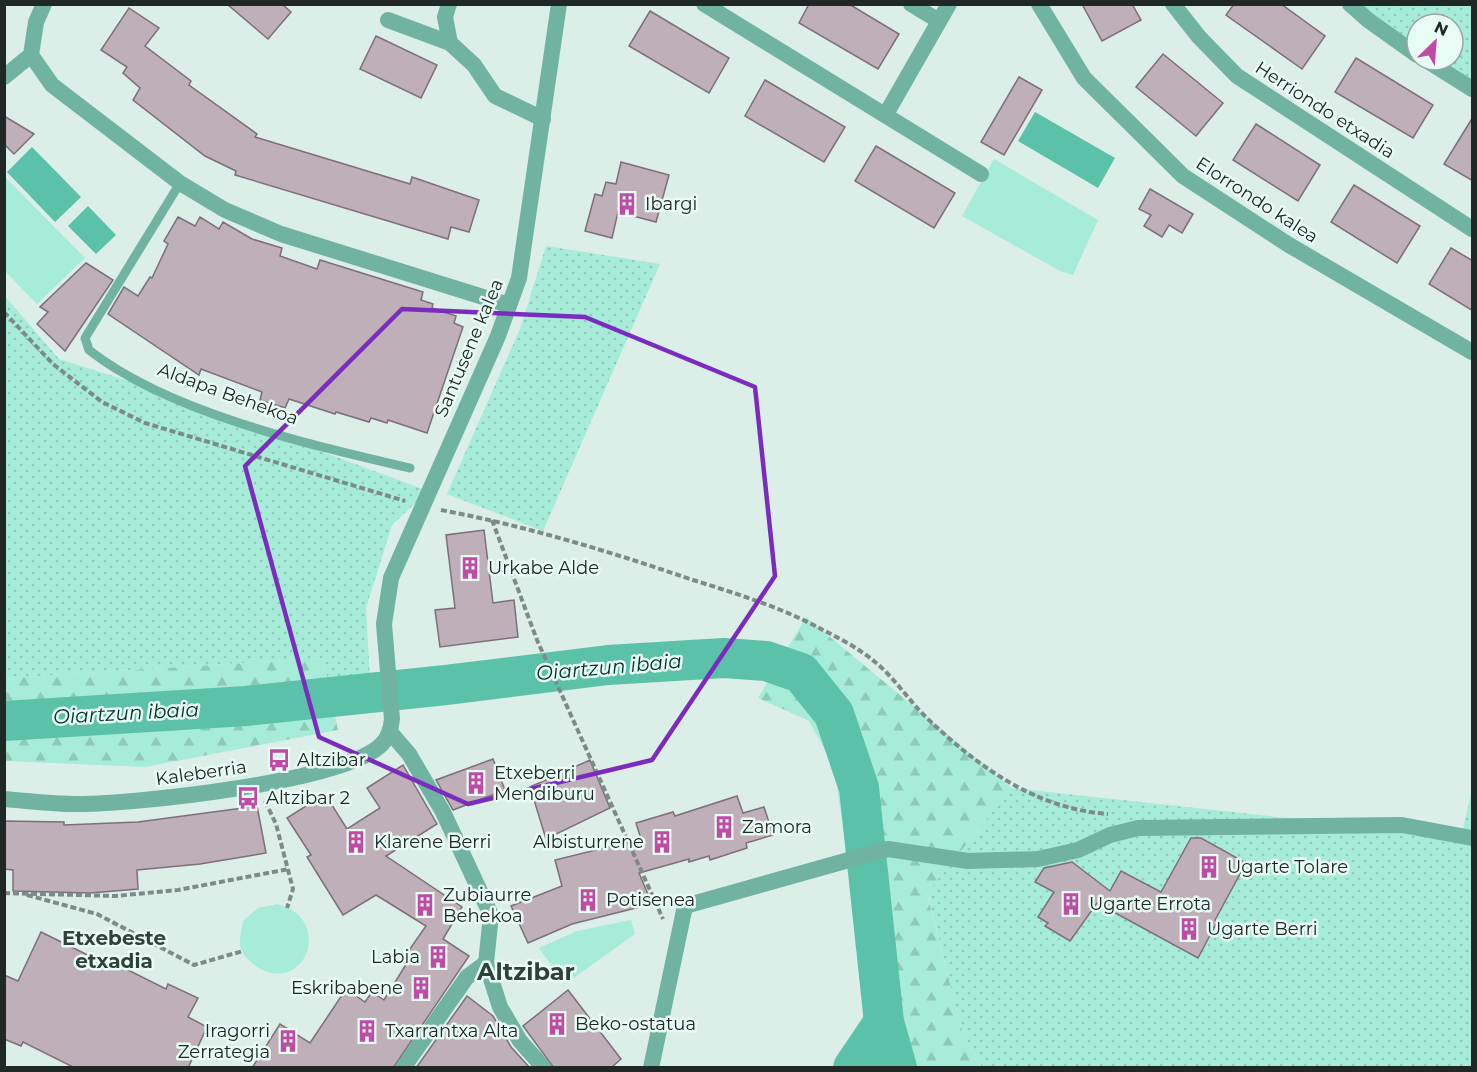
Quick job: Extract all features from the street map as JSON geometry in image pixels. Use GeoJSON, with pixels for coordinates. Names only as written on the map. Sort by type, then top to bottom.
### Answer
{"type":"FeatureCollection","features":[{"type":"Feature","properties":{"kind":"street"},"geometry":{"type":"LineString","coordinates":[[4,77],[31,55],[36,22],[44,4]]}},
{"type":"Feature","properties":{"kind":"street"},"geometry":{"type":"LineString","coordinates":[[449,4],[445,17],[450,43]]}},
{"type":"Feature","properties":{"kind":"street","name":"Santusene kalea"},"geometry":{"type":"LineString","coordinates":[[390,732],[392,719],[384,624],[391,578],[509,305],[521,267],[559,4]]}},
{"type":"Feature","properties":{"kind":"street"},"geometry":{"type":"LineString","coordinates":[[704,4],[981,174]]}},
{"type":"Feature","properties":{"kind":"street"},"geometry":{"type":"LineString","coordinates":[[911,4],[939,21]]}},
{"type":"Feature","properties":{"kind":"street"},"geometry":{"type":"LineString","coordinates":[[886,114],[949,4]]}},
{"type":"Feature","properties":{"kind":"street","name":"Elorrondo kalea"},"geometry":{"type":"LineString","coordinates":[[1039,4],[1084,78],[1183,176],[1289,245],[1473,352]]}},
{"type":"Feature","properties":{"kind":"street","name":"Herriondo etxadia"},"geometry":{"type":"LineString","coordinates":[[1173,4],[1199,37],[1237,76],[1473,229]]}},
{"type":"Feature","properties":{"kind":"street"},"geometry":{"type":"LineString","coordinates":[[1350,4],[1368,21],[1405,47]]}},
{"type":"Feature","properties":{"kind":"street"},"geometry":{"type":"LineString","coordinates":[[388,20],[450,43],[474,65],[495,96],[543,119]]}},
{"type":"Feature","properties":{"kind":"street"},"geometry":{"type":"LineString","coordinates":[[31,55],[52,85],[180,183],[225,210],[281,234],[509,305]]}},
{"type":"Feature","properties":{"kind":"street"},"geometry":{"type":"LineString","coordinates":[[1445,72],[1473,89]]}},
{"type":"Feature","properties":{"kind":"street"},"geometry":{"type":"LineString","coordinates":[[390,732],[409,754],[443,812],[491,915],[486,963],[500,1006],[520,1041],[544,1068]]}},
{"type":"Feature","properties":{"kind":"street","name":"Kaleberria"},"geometry":{"type":"LineString","coordinates":[[4,799],[104,803],[165,799],[257,784],[322,770],[363,757],[381,745],[390,732]]}},
{"type":"Feature","properties":{"kind":"street"},"geometry":{"type":"LineString","coordinates":[[651,1068],[685,906],[888,849],[968,861],[1038,859],[1078,850],[1110,835],[1138,828],[1402,825],[1473,838]]}},
{"type":"Feature","properties":{"kind":"street"},"geometry":{"type":"LineString","coordinates":[[403,1068],[467,977],[486,963]]}},
{"type":"Feature","properties":{"kind":"lane","name":"Aldapa Behekoa"},"geometry":{"type":"LineString","coordinates":[[180,183],[85,338],[89,350],[148,387],[218,415],[321,448],[410,468]]}},
{"type":"Feature","properties":{"kind":"path"},"geometry":{"type":"LineString","coordinates":[[4,312],[53,364],[102,402],[145,423],[422,506],[492,520],[640,562],[738,595],[820,628],[876,662],[930,722],[978,762],[1034,797],[1077,812],[1111,814]]}},
{"type":"Feature","properties":{"kind":"path"},"geometry":{"type":"LineString","coordinates":[[492,520],[560,695],[676,948]]}},
{"type":"Feature","properties":{"kind":"path"},"geometry":{"type":"LineString","coordinates":[[257,784],[276,824],[289,869],[293,889],[287,908]]}},
{"type":"Feature","properties":{"kind":"path"},"geometry":{"type":"LineString","coordinates":[[4,893],[115,896],[178,890],[289,869]]}},
{"type":"Feature","properties":{"kind":"path"},"geometry":{"type":"LineString","coordinates":[[21,894],[97,914],[194,965],[243,951]]}},
{"type":"Feature","properties":{"kind":"highlighted area"},"geometry":{"type":"Polygon","coordinates":[[[402,309],[585,317],[755,387],[775,576],[652,760],[468,804],[319,737],[245,466],[402,309]]]}},
{"type":"Feature","properties":{"kind":"green space"},"geometry":{"type":"Polygon","coordinates":[[[1352,5],[1472,5],[1472,89],[1445,72],[1465,72],[1465,12],[1405,12],[1405,46],[1352,5]]]}},
{"type":"Feature","properties":{"kind":"green space"},"geometry":{"type":"Polygon","coordinates":[[[994,159],[1098,220],[1073,275],[1060,271],[962,216],[994,159]]]}},
{"type":"Feature","properties":{"kind":"green space"},"geometry":{"type":"Polygon","coordinates":[[[4,176],[85,258],[37,304],[5,271],[4,176]]]}},
{"type":"Feature","properties":{"kind":"green space"},"geometry":{"type":"Polygon","coordinates":[[[546,246],[660,264],[543,531],[447,494],[520,329],[546,246]]]}},
{"type":"Feature","properties":{"kind":"green space"},"geometry":{"type":"Polygon","coordinates":[[[4,295],[59,359],[154,389],[428,491],[392,525],[366,608],[370,679],[328,683],[323,658],[5,678],[4,295]]]}},
{"type":"Feature","properties":{"kind":"green space"},"geometry":{"type":"Polygon","coordinates":[[[806,617],[1012,788],[927,893],[962,1031],[982,1067],[878,1067],[834,766],[809,721],[758,698],[806,617]]]}},
{"type":"Feature","properties":{"kind":"green space"},"geometry":{"type":"Polygon","coordinates":[[[323,658],[338,730],[145,767],[5,761],[5,678],[323,658]]]}},
{"type":"Feature","properties":{"kind":"green space"},"geometry":{"type":"Polygon","coordinates":[[[1012,788],[1461,837],[1472,790],[1472,1067],[982,1067],[962,1031],[927,892],[1012,788]]]}},
{"type":"Feature","properties":{"kind":"green space"},"geometry":{"type":"Polygon","coordinates":[[[278,904],[293,911],[301,918],[309,940],[306,955],[295,968],[288,972],[272,973],[250,962],[241,949],[240,935],[243,921],[258,908],[278,904]]]}},
{"type":"Feature","properties":{"kind":"green space"},"geometry":{"type":"Polygon","coordinates":[[[631,920],[635,934],[565,984],[539,948],[577,931],[631,920]]]}},
{"type":"Feature","properties":{"kind":"shaded area"},"geometry":{"type":"Polygon","coordinates":[[[1035,112],[1115,158],[1098,188],[1018,141],[1035,112]]]}},
{"type":"Feature","properties":{"kind":"shaded area"},"geometry":{"type":"Polygon","coordinates":[[[32,147],[81,197],[55,222],[7,172],[32,147]]]}},
{"type":"Feature","properties":{"kind":"shaded area"},"geometry":{"type":"Polygon","coordinates":[[[88,206],[116,235],[96,254],[68,226],[88,206]]]}},
{"type":"Feature","properties":{"kind":"building"},"geometry":{"type":"Polygon","coordinates":[[[227,4],[282,4],[291,12],[268,39],[227,4]]]}},
{"type":"Feature","properties":{"kind":"building"},"geometry":{"type":"Polygon","coordinates":[[[809,4],[849,4],[899,34],[878,69],[799,23],[809,4]]]}},
{"type":"Feature","properties":{"kind":"building"},"geometry":{"type":"Polygon","coordinates":[[[1082,4],[1132,4],[1141,20],[1102,41],[1082,4]]]}},
{"type":"Feature","properties":{"kind":"building"},"geometry":{"type":"Polygon","coordinates":[[[1234,4],[1281,4],[1325,36],[1302,69],[1226,15],[1234,4]]]}},
{"type":"Feature","properties":{"kind":"building"},"geometry":{"type":"Polygon","coordinates":[[[129,8],[159,28],[145,46],[191,81],[189,85],[257,134],[255,137],[410,184],[412,177],[479,200],[469,232],[451,227],[448,239],[235,175],[236,171],[205,156],[133,100],[140,88],[123,73],[127,67],[101,50],[129,8]]]}},
{"type":"Feature","properties":{"kind":"building"},"geometry":{"type":"Polygon","coordinates":[[[650,11],[729,58],[709,93],[629,46],[650,11]]]}},
{"type":"Feature","properties":{"kind":"building"},"geometry":{"type":"Polygon","coordinates":[[[376,36],[437,65],[421,98],[360,69],[376,36]]]}},
{"type":"Feature","properties":{"kind":"building"},"geometry":{"type":"Polygon","coordinates":[[[1163,54],[1223,103],[1196,136],[1136,87],[1163,54]]]}},
{"type":"Feature","properties":{"kind":"building"},"geometry":{"type":"Polygon","coordinates":[[[1356,58],[1433,105],[1413,138],[1335,92],[1356,58]]]}},
{"type":"Feature","properties":{"kind":"building"},"geometry":{"type":"Polygon","coordinates":[[[1019,77],[1042,90],[1004,155],[981,142],[1019,77]]]}},
{"type":"Feature","properties":{"kind":"building"},"geometry":{"type":"Polygon","coordinates":[[[765,80],[845,127],[824,162],[745,116],[765,80]]]}},
{"type":"Feature","properties":{"kind":"building"},"geometry":{"type":"Polygon","coordinates":[[[4,116],[34,134],[14,154],[4,144],[4,116]]]}},
{"type":"Feature","properties":{"kind":"building"},"geometry":{"type":"Polygon","coordinates":[[[1473,117],[1473,181],[1444,164],[1473,117]]]}},
{"type":"Feature","properties":{"kind":"building"},"geometry":{"type":"Polygon","coordinates":[[[1256,124],[1320,165],[1298,201],[1233,160],[1256,124]]]}},
{"type":"Feature","properties":{"kind":"building"},"geometry":{"type":"Polygon","coordinates":[[[876,146],[955,193],[934,228],[855,181],[876,146]]]}},
{"type":"Feature","properties":{"kind":"building","name":"Ibargi"},"geometry":{"type":"Polygon","coordinates":[[[621,162],[669,175],[656,222],[618,212],[612,238],[585,231],[595,194],[602,196],[606,182],[616,184],[621,162]]]}},
{"type":"Feature","properties":{"kind":"building"},"geometry":{"type":"Polygon","coordinates":[[[1354,185],[1420,226],[1397,263],[1331,222],[1354,185]]]}},
{"type":"Feature","properties":{"kind":"building"},"geometry":{"type":"Polygon","coordinates":[[[1150,189],[1193,214],[1182,233],[1169,225],[1162,237],[1144,226],[1151,215],[1139,209],[1150,189]]]}},
{"type":"Feature","properties":{"kind":"building"},"geometry":{"type":"Polygon","coordinates":[[[178,217],[195,226],[200,217],[219,229],[223,222],[252,239],[282,248],[280,256],[317,269],[320,260],[423,292],[421,300],[433,304],[432,308],[456,316],[454,323],[463,327],[427,433],[388,420],[387,423],[371,418],[369,422],[336,412],[335,414],[289,399],[285,408],[260,400],[262,392],[201,369],[199,375],[108,314],[124,287],[138,296],[150,277],[152,278],[168,244],[164,241],[178,217]]]}},
{"type":"Feature","properties":{"kind":"building"},"geometry":{"type":"Polygon","coordinates":[[[1451,248],[1473,261],[1473,311],[1429,284],[1451,248]]]}},
{"type":"Feature","properties":{"kind":"building"},"geometry":{"type":"Polygon","coordinates":[[[86,263],[113,280],[65,351],[37,324],[48,312],[40,307],[86,263]]]}},
{"type":"Feature","properties":{"kind":"building","name":"Urkabe Alde"},"geometry":{"type":"Polygon","coordinates":[[[484,530],[493,603],[514,600],[518,637],[440,647],[435,610],[455,608],[446,535],[484,530]]]}},
{"type":"Feature","properties":{"kind":"building","name":"Etxeberri Mendiburu"},"geometry":{"type":"Polygon","coordinates":[[[493,759],[505,790],[453,810],[436,780],[493,759]]]}},
{"type":"Feature","properties":{"kind":"building"},"geometry":{"type":"Polygon","coordinates":[[[590,760],[610,808],[546,839],[530,787],[590,760]]]}},
{"type":"Feature","properties":{"kind":"building"},"geometry":{"type":"Polygon","coordinates":[[[403,765],[437,824],[386,856],[462,907],[443,939],[469,956],[393,1068],[252,1068],[280,1024],[310,1043],[346,989],[365,1002],[372,992],[384,1000],[410,958],[405,956],[426,926],[376,895],[343,915],[307,857],[311,855],[287,818],[325,794],[347,829],[380,808],[367,788],[403,765]]]}},
{"type":"Feature","properties":{"kind":"building"},"geometry":{"type":"Polygon","coordinates":[[[737,796],[743,813],[764,807],[773,835],[746,843],[747,848],[710,860],[709,856],[689,862],[689,859],[639,873],[652,904],[572,924],[528,943],[511,906],[562,886],[555,860],[641,839],[636,823],[673,812],[675,816],[737,796]]]}},
{"type":"Feature","properties":{"kind":"building"},"geometry":{"type":"Polygon","coordinates":[[[257,806],[266,853],[200,864],[137,870],[138,889],[90,893],[13,891],[13,870],[4,869],[4,821],[64,822],[64,825],[138,822],[257,806]]]}},
{"type":"Feature","properties":{"kind":"building"},"geometry":{"type":"Polygon","coordinates":[[[1191,838],[1201,838],[1246,863],[1215,920],[1217,922],[1198,958],[1097,903],[1070,941],[1045,926],[1048,923],[1038,917],[1054,892],[1035,882],[1044,868],[1072,862],[1110,891],[1121,871],[1161,892],[1191,838]]]}},
{"type":"Feature","properties":{"kind":"building"},"geometry":{"type":"Polygon","coordinates":[[[41,932],[118,970],[120,966],[166,989],[168,984],[198,998],[188,1017],[207,1027],[188,1068],[75,1068],[23,1042],[21,1046],[4,1039],[4,975],[18,981],[41,932]]]}},
{"type":"Feature","properties":{"kind":"building"},"geometry":{"type":"Polygon","coordinates":[[[568,990],[621,1059],[611,1068],[554,1068],[523,1026],[568,990]]]}},
{"type":"Feature","properties":{"kind":"building"},"geometry":{"type":"Polygon","coordinates":[[[467,996],[493,1016],[511,1047],[530,1068],[416,1068],[467,996]]]}},
{"type":"Feature","properties":{"kind":"waterway","name":"Oiartzun ibaia"},"geometry":{"type":"LineString","coordinates":[[4,721],[246,706],[608,665],[724,658],[766,661],[801,673],[834,714],[859,788],[884,1022],[897,1068]]}},
{"type":"Feature","properties":{"kind":"waterway"},"geometry":{"type":"LineString","coordinates":[[853,1068],[884,1022]]}},
{"type":"Feature","properties":{"kind":"place","name":"Ibargi"},"geometry":{"type":"Point","coordinates":[627,204]}},
{"type":"Feature","properties":{"kind":"place","name":"Urkabe Alde"},"geometry":{"type":"Point","coordinates":[470,568]}},
{"type":"Feature","properties":{"kind":"place","name":"Altzibar"},"geometry":{"type":"Point","coordinates":[279,760]}},
{"type":"Feature","properties":{"kind":"place","name":"Etxeberri Mendiburu"},"geometry":{"type":"Point","coordinates":[476,783]}},
{"type":"Feature","properties":{"kind":"place","name":"Altzibar 2"},"geometry":{"type":"Point","coordinates":[248,798]}},
{"type":"Feature","properties":{"kind":"place","name":"Zamora"},"geometry":{"type":"Point","coordinates":[724,827]}},
{"type":"Feature","properties":{"kind":"place","name":"Klarene Berri"},"geometry":{"type":"Point","coordinates":[356,842]}},
{"type":"Feature","properties":{"kind":"place","name":"Albisturrene"},"geometry":{"type":"Point","coordinates":[662,842]}},
{"type":"Feature","properties":{"kind":"place","name":"Ugarte Tolare"},"geometry":{"type":"Point","coordinates":[1209,867]}},
{"type":"Feature","properties":{"kind":"place","name":"Potisenea"},"geometry":{"type":"Point","coordinates":[588,900]}},
{"type":"Feature","properties":{"kind":"place","name":"Ugarte Errota"},"geometry":{"type":"Point","coordinates":[1071,904]}},
{"type":"Feature","properties":{"kind":"place","name":"Zubiaurre Behekoa"},"geometry":{"type":"Point","coordinates":[425,905]}},
{"type":"Feature","properties":{"kind":"place","name":"Ugarte Berri"},"geometry":{"type":"Point","coordinates":[1189,929]}},
{"type":"Feature","properties":{"kind":"place","name":"Labia"},"geometry":{"type":"Point","coordinates":[438,957]}},
{"type":"Feature","properties":{"kind":"place","name":"Eskribabene"},"geometry":{"type":"Point","coordinates":[421,988]}},
{"type":"Feature","properties":{"kind":"place","name":"Beko-ostatua"},"geometry":{"type":"Point","coordinates":[557,1024]}},
{"type":"Feature","properties":{"kind":"place","name":"Txarrantxa Alta"},"geometry":{"type":"Point","coordinates":[367,1031]}},
{"type":"Feature","properties":{"kind":"place","name":"Iragorri Zerrategia"},"geometry":{"type":"Point","coordinates":[288,1041]}},
{"type":"Feature","properties":{"kind":"district","name":"Etxebeste etxadia"},"geometry":{"type":"Point","coordinates":[114,950]}},
{"type":"Feature","properties":{"kind":"district","name":"Altzibar"},"geometry":{"type":"Point","coordinates":[526,971]}}]}
